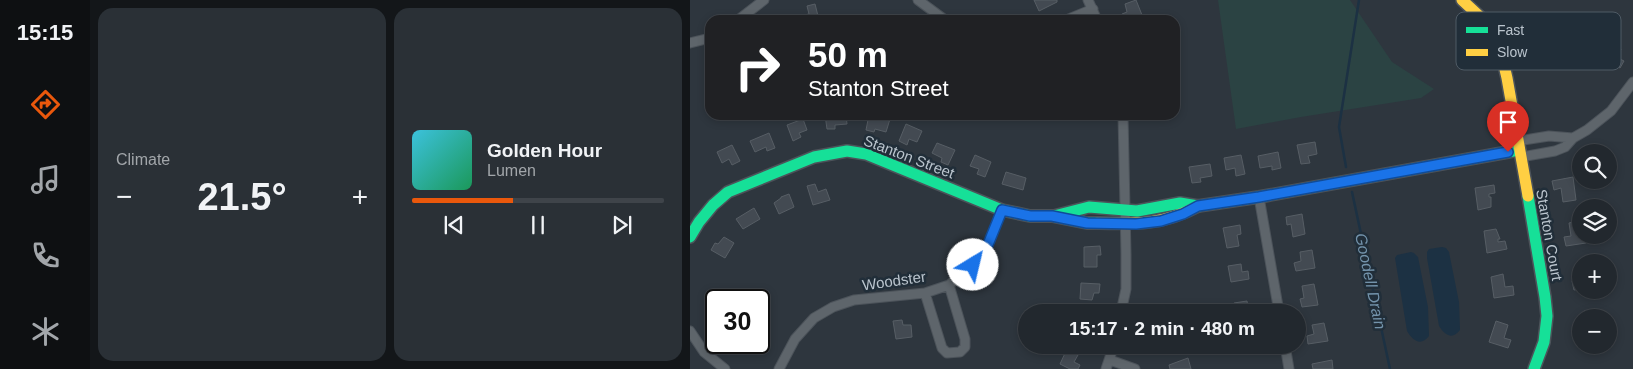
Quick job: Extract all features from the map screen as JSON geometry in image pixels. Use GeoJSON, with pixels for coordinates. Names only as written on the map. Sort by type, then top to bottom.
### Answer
{"type":"FeatureCollection","features":[{"type":"Feature","properties":{"kind":"street"},"geometry":{"type":"LineString","coordinates":[[744,15],[764,0]]}},
{"type":"Feature","properties":{"kind":"street"},"geometry":{"type":"LineString","coordinates":[[918,0],[938,15]]}},
{"type":"Feature","properties":{"kind":"street"},"geometry":{"type":"LineString","coordinates":[[1088,0],[1095,15]]}},
{"type":"Feature","properties":{"kind":"street","name":"Stanton Court"},"geometry":{"type":"LineString","coordinates":[[1462,0],[1474,12]]}},
{"type":"Feature","properties":{"kind":"street"},"geometry":{"type":"LineString","coordinates":[[1078,15],[1093,9]]}},
{"type":"Feature","properties":{"kind":"street"},"geometry":{"type":"LineString","coordinates":[[690,43],[705,39]]}},
{"type":"Feature","properties":{"kind":"street","name":"Stanton Court"},"geometry":{"type":"LineString","coordinates":[[1504,70],[1548,322],[1544,345],[1534,369]]}},
{"type":"Feature","properties":{"kind":"street"},"geometry":{"type":"LineString","coordinates":[[1519,149],[1555,151],[1565,147],[1573,138],[1611,112],[1633,82]]}},
{"type":"Feature","properties":{"kind":"street"},"geometry":{"type":"LineString","coordinates":[[1123,120],[1126,289],[1123,304]]}},
{"type":"Feature","properties":{"kind":"street"},"geometry":{"type":"LineString","coordinates":[[1198,206],[1259,197],[1519,149],[1549,136],[1573,138]]}},
{"type":"Feature","properties":{"kind":"street","name":"Stanton Street"},"geometry":{"type":"LineString","coordinates":[[690,237],[698,222],[728,192],[814,158],[846,151],[866,154],[1002,210],[1030,216],[1052,216],[1087,223],[1125,224],[1161,221],[1183,214],[1198,206]]}},
{"type":"Feature","properties":{"kind":"street"},"geometry":{"type":"LineString","coordinates":[[1259,197],[1278,304]]}},
{"type":"Feature","properties":{"kind":"street","name":"Stanton Street"},"geometry":{"type":"LineString","coordinates":[[1052,216],[1089,208],[1137,211],[1180,203],[1198,206]]}},
{"type":"Feature","properties":{"kind":"street","name":"Woodster"},"geometry":{"type":"LineString","coordinates":[[779,369],[795,339],[814,318],[833,306],[854,300],[925,293],[949,285],[985,252],[1002,210]]}},
{"type":"Feature","properties":{"kind":"street"},"geometry":{"type":"LineString","coordinates":[[925,293],[942,348],[947,353],[960,352],[965,346],[965,338],[949,285]]}},
{"type":"Feature","properties":{"kind":"street"},"geometry":{"type":"LineString","coordinates":[[690,331],[704,352],[725,369]]}},
{"type":"Feature","properties":{"kind":"street"},"geometry":{"type":"LineString","coordinates":[[1106,369],[1112,354]]}},
{"type":"Feature","properties":{"kind":"street"},"geometry":{"type":"LineString","coordinates":[[1286,354],[1289,369]]}},
{"type":"Feature","properties":{"kind":"street"},"geometry":{"type":"LineString","coordinates":[[1110,360],[1135,369]]}},
{"type":"Feature","properties":{"kind":"green space"},"geometry":{"type":"Polygon","coordinates":[[[1218,0],[1350,0],[1392,62],[1434,89],[1421,98],[1236,129],[1218,0]]]}},
{"type":"Feature","properties":{"kind":"water"},"geometry":{"type":"Polygon","coordinates":[[[1446,248],[1449,252],[1459,302],[1460,330],[1451,336],[1443,332],[1439,326],[1427,258],[1429,249],[1446,248]]]}},
{"type":"Feature","properties":{"kind":"water"},"geometry":{"type":"Polygon","coordinates":[[[1411,252],[1418,257],[1428,307],[1429,336],[1420,342],[1411,337],[1407,331],[1395,258],[1397,255],[1411,252]]]}},
{"type":"Feature","properties":{"kind":"building"},"geometry":{"type":"Polygon","coordinates":[[[1034,0],[1057,0],[1057,2],[1039,11],[1034,0]]]}},
{"type":"Feature","properties":{"kind":"building"},"geometry":{"type":"Polygon","coordinates":[[[1136,0],[1142,15],[1122,15],[1127,12],[1125,4],[1136,0]]]}},
{"type":"Feature","properties":{"kind":"building"},"geometry":{"type":"Polygon","coordinates":[[[815,4],[818,15],[804,15],[809,14],[807,6],[815,4]]]}},
{"type":"Feature","properties":{"kind":"building"},"geometry":{"type":"Polygon","coordinates":[[[803,120],[807,130],[799,133],[801,137],[793,141],[787,125],[803,120]]]}},
{"type":"Feature","properties":{"kind":"building"},"geometry":{"type":"Polygon","coordinates":[[[826,120],[847,120],[847,124],[835,125],[835,129],[827,129],[826,120]]]}},
{"type":"Feature","properties":{"kind":"building"},"geometry":{"type":"Polygon","coordinates":[[[868,120],[890,120],[886,132],[875,129],[874,132],[866,130],[868,120]]]}},
{"type":"Feature","properties":{"kind":"building"},"geometry":{"type":"Polygon","coordinates":[[[906,124],[922,131],[917,142],[909,139],[907,145],[899,141],[906,124]]]}},
{"type":"Feature","properties":{"kind":"building"},"geometry":{"type":"Polygon","coordinates":[[[769,133],[775,148],[767,151],[766,147],[755,152],[750,141],[769,133]]]}},
{"type":"Feature","properties":{"kind":"building"},"geometry":{"type":"Polygon","coordinates":[[[1315,142],[1317,154],[1308,156],[1310,163],[1301,164],[1297,145],[1315,142]]]}},
{"type":"Feature","properties":{"kind":"building"},"geometry":{"type":"Polygon","coordinates":[[[937,143],[955,150],[948,165],[941,162],[942,158],[932,153],[937,143]]]}},
{"type":"Feature","properties":{"kind":"building"},"geometry":{"type":"Polygon","coordinates":[[[732,145],[740,161],[732,165],[729,159],[722,163],[717,152],[732,145]]]}},
{"type":"Feature","properties":{"kind":"building"},"geometry":{"type":"Polygon","coordinates":[[[1278,152],[1281,168],[1272,170],[1272,166],[1260,168],[1258,156],[1278,152]]]}},
{"type":"Feature","properties":{"kind":"building"},"geometry":{"type":"Polygon","coordinates":[[[975,155],[991,162],[985,177],[977,174],[979,169],[970,166],[975,155]]]}},
{"type":"Feature","properties":{"kind":"building"},"geometry":{"type":"Polygon","coordinates":[[[1241,155],[1245,174],[1236,176],[1235,168],[1226,170],[1224,158],[1241,155]]]}},
{"type":"Feature","properties":{"kind":"building"},"geometry":{"type":"Polygon","coordinates":[[[1210,164],[1212,176],[1200,178],[1201,182],[1192,183],[1189,167],[1210,164]]]}},
{"type":"Feature","properties":{"kind":"building"},"geometry":{"type":"Polygon","coordinates":[[[1006,172],[1026,178],[1023,190],[1002,184],[1006,172]]]}},
{"type":"Feature","properties":{"kind":"building"},"geometry":{"type":"Polygon","coordinates":[[[1572,177],[1572,189],[1575,189],[1576,199],[1563,202],[1561,188],[1554,190],[1552,181],[1572,177]]]}},
{"type":"Feature","properties":{"kind":"building"},"geometry":{"type":"Polygon","coordinates":[[[815,184],[818,192],[826,189],[830,200],[813,205],[807,186],[815,184]]]}},
{"type":"Feature","properties":{"kind":"building"},"geometry":{"type":"Polygon","coordinates":[[[1494,185],[1495,193],[1489,194],[1489,197],[1491,197],[1491,207],[1478,210],[1475,188],[1494,185]]]}},
{"type":"Feature","properties":{"kind":"building"},"geometry":{"type":"Polygon","coordinates":[[[789,194],[794,207],[779,214],[774,203],[781,197],[789,194]]]}},
{"type":"Feature","properties":{"kind":"building"},"geometry":{"type":"Polygon","coordinates":[[[754,208],[760,219],[743,229],[736,219],[754,208]]]}},
{"type":"Feature","properties":{"kind":"building"},"geometry":{"type":"Polygon","coordinates":[[[1302,214],[1305,234],[1293,237],[1291,224],[1287,225],[1286,217],[1302,214]]]}},
{"type":"Feature","properties":{"kind":"building"},"geometry":{"type":"Polygon","coordinates":[[[1572,222],[1572,244],[1579,244],[1566,246],[1564,237],[1571,236],[1569,223],[1572,222]]]}},
{"type":"Feature","properties":{"kind":"building"},"geometry":{"type":"Polygon","coordinates":[[[1240,225],[1241,234],[1237,235],[1239,246],[1227,248],[1223,228],[1240,225]]]}},
{"type":"Feature","properties":{"kind":"building"},"geometry":{"type":"Polygon","coordinates":[[[1496,229],[1500,239],[1498,239],[1498,242],[1505,241],[1507,249],[1487,253],[1484,231],[1496,229]]]}},
{"type":"Feature","properties":{"kind":"building"},"geometry":{"type":"Polygon","coordinates":[[[724,237],[734,243],[725,258],[711,250],[715,243],[718,244],[724,237]]]}},
{"type":"Feature","properties":{"kind":"building"},"geometry":{"type":"Polygon","coordinates":[[[1100,246],[1101,255],[1097,255],[1097,267],[1084,267],[1084,247],[1100,246]]]}},
{"type":"Feature","properties":{"kind":"building"},"geometry":{"type":"Polygon","coordinates":[[[1312,250],[1315,268],[1296,271],[1294,263],[1301,261],[1300,252],[1312,250]]]}},
{"type":"Feature","properties":{"kind":"building"},"geometry":{"type":"Polygon","coordinates":[[[1241,264],[1242,272],[1248,271],[1249,279],[1231,282],[1228,266],[1241,264]]]}},
{"type":"Feature","properties":{"kind":"building"},"geometry":{"type":"Polygon","coordinates":[[[1503,274],[1505,287],[1513,286],[1514,295],[1494,298],[1491,277],[1503,274]]]}},
{"type":"Feature","properties":{"kind":"building"},"geometry":{"type":"Polygon","coordinates":[[[1081,283],[1100,284],[1099,293],[1094,293],[1092,300],[1080,299],[1081,283]]]}},
{"type":"Feature","properties":{"kind":"building"},"geometry":{"type":"Polygon","coordinates":[[[1314,284],[1318,305],[1306,306],[1306,304],[1301,304],[1300,299],[1304,298],[1302,286],[1314,284]]]}},
{"type":"Feature","properties":{"kind":"building"},"geometry":{"type":"Polygon","coordinates":[[[1247,301],[1247,304],[1234,304],[1247,301]]]}},
{"type":"Feature","properties":{"kind":"building"},"geometry":{"type":"Polygon","coordinates":[[[902,320],[903,325],[911,325],[912,337],[896,339],[893,321],[902,320]]]}},
{"type":"Feature","properties":{"kind":"building"},"geometry":{"type":"Polygon","coordinates":[[[1496,321],[1508,325],[1504,338],[1511,340],[1508,348],[1489,342],[1496,321]]]}},
{"type":"Feature","properties":{"kind":"building"},"geometry":{"type":"Polygon","coordinates":[[[1324,323],[1328,341],[1308,344],[1307,336],[1314,334],[1312,325],[1324,323]]]}},
{"type":"Feature","properties":{"kind":"building"},"geometry":{"type":"Polygon","coordinates":[[[1065,354],[1078,355],[1074,362],[1080,365],[1078,369],[1070,369],[1060,364],[1065,354]]]}},
{"type":"Feature","properties":{"kind":"building"},"geometry":{"type":"Polygon","coordinates":[[[1188,358],[1191,369],[1170,369],[1169,365],[1188,358]]]}},
{"type":"Feature","properties":{"kind":"building"},"geometry":{"type":"Polygon","coordinates":[[[1332,360],[1333,369],[1313,369],[1312,364],[1332,360]]]}},
{"type":"Feature","properties":{"kind":"waterway","name":"Goodell Drain"},"geometry":{"type":"LineString","coordinates":[[1346,167],[1339,127],[1359,0]]}},
{"type":"Feature","properties":{"kind":"waterway","name":"Goodell Drain"},"geometry":{"type":"LineString","coordinates":[[1352,192],[1390,369]]}},
{"type":"Feature","properties":{"kind":"traffic: fast"},"geometry":{"type":"LineString","coordinates":[[1054,216],[1089,207],[1137,211],[1180,203],[1198,206],[1259,197],[1519,150]]}},
{"type":"Feature","properties":{"kind":"traffic: fast"},"geometry":{"type":"LineString","coordinates":[[690,237],[713,205],[728,192],[814,157],[847,151],[866,154],[1002,210],[1030,216],[1052,216],[1087,223],[1097,223]]}},
{"type":"Feature","properties":{"kind":"traffic: fast"},"geometry":{"type":"LineString","coordinates":[[1528,196],[1547,316],[1544,342],[1534,369]]}},
{"type":"Feature","properties":{"kind":"traffic: slow"},"geometry":{"type":"LineString","coordinates":[[1462,0],[1475,12]]}},
{"type":"Feature","properties":{"kind":"traffic: slow"},"geometry":{"type":"LineString","coordinates":[[1505,70],[1528,196]]}},
{"type":"Feature","properties":{"kind":"traffic: slow"},"geometry":{"type":"LineString","coordinates":[[1097,223],[1161,220],[1198,206]]}},
{"type":"Feature","properties":{"kind":"route"},"geometry":{"type":"LineString","coordinates":[[973,265],[985,252],[1002,210],[1030,216],[1052,216],[1087,223],[1136,224],[1161,221],[1183,214],[1198,206],[1259,197],[1508,152]]}}]}
